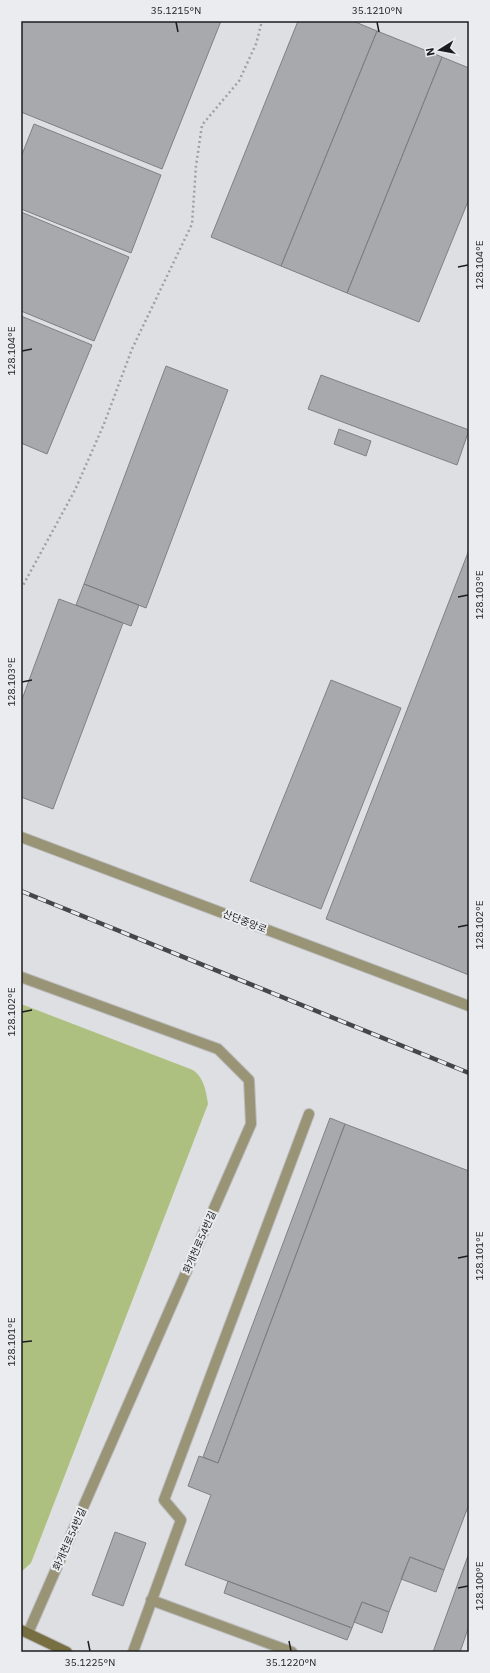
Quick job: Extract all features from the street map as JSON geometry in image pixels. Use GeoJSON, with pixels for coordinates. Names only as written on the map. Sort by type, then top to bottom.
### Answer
{"type":"FeatureCollection","features":[{"type":"Feature","properties":{"kind":"main road"},"geometry":{"type":"LineString","coordinates":[[24,1632],[66,1652]]}},
{"type":"Feature","properties":{"kind":"street","name":"산단중앙로"},"geometry":{"type":"LineString","coordinates":[[21,837],[469,1006]]}},
{"type":"Feature","properties":{"kind":"street","name":"화개천로54번길"},"geometry":{"type":"LineString","coordinates":[[21,977],[218,1049],[249,1080],[251,1124],[24,1632]]}},
{"type":"Feature","properties":{"kind":"street"},"geometry":{"type":"LineString","coordinates":[[133,1652],[180,1520],[164,1500],[309,1114]]}},
{"type":"Feature","properties":{"kind":"street"},"geometry":{"type":"LineString","coordinates":[[152,1600],[292,1652]]}},
{"type":"Feature","properties":{"kind":"path"},"geometry":{"type":"LineString","coordinates":[[21,589],[75,490],[104,424],[132,348],[192,224],[196,166],[202,125],[239,81],[256,44],[262,21]]}},
{"type":"Feature","properties":{"kind":"green space"},"geometry":{"type":"Polygon","coordinates":[[[21,1004],[193,1070],[202,1081],[208,1104],[31,1563],[21,1572],[21,1004]]]}},
{"type":"Feature","properties":{"kind":"building"},"geometry":{"type":"Polygon","coordinates":[[[21,21],[221,21],[162,169],[21,112],[21,21]]]}},
{"type":"Feature","properties":{"kind":"building"},"geometry":{"type":"Polygon","coordinates":[[[298,21],[353,21],[377,31],[281,266],[211,237],[298,21]]]}},
{"type":"Feature","properties":{"kind":"building"},"geometry":{"type":"Polygon","coordinates":[[[377,31],[442,57],[347,293],[281,266],[377,31]]]}},
{"type":"Feature","properties":{"kind":"building"},"geometry":{"type":"Polygon","coordinates":[[[442,57],[469,68],[469,199],[419,322],[347,293],[442,57]]]}},
{"type":"Feature","properties":{"kind":"building"},"geometry":{"type":"Polygon","coordinates":[[[34,124],[161,175],[131,253],[21,209],[21,157],[34,124]]]}},
{"type":"Feature","properties":{"kind":"building"},"geometry":{"type":"Polygon","coordinates":[[[21,212],[129,257],[94,341],[21,311],[21,212]]]}},
{"type":"Feature","properties":{"kind":"building"},"geometry":{"type":"Polygon","coordinates":[[[21,316],[92,345],[47,454],[21,443],[21,316]]]}},
{"type":"Feature","properties":{"kind":"building"},"geometry":{"type":"Polygon","coordinates":[[[166,366],[228,390],[146,608],[84,584],[166,366]]]}},
{"type":"Feature","properties":{"kind":"building"},"geometry":{"type":"Polygon","coordinates":[[[321,375],[469,430],[457,465],[308,409],[321,375]]]}},
{"type":"Feature","properties":{"kind":"building"},"geometry":{"type":"Polygon","coordinates":[[[339,429],[371,441],[366,456],[334,444],[339,429]]]}},
{"type":"Feature","properties":{"kind":"building"},"geometry":{"type":"Polygon","coordinates":[[[469,550],[469,975],[326,919],[469,550]]]}},
{"type":"Feature","properties":{"kind":"building"},"geometry":{"type":"Polygon","coordinates":[[[84,584],[139,605],[131,626],[76,605],[84,584]]]}},
{"type":"Feature","properties":{"kind":"building"},"geometry":{"type":"Polygon","coordinates":[[[59,599],[123,623],[53,809],[21,797],[21,702],[59,599]]]}},
{"type":"Feature","properties":{"kind":"building"},"geometry":{"type":"Polygon","coordinates":[[[331,680],[401,708],[321,909],[250,881],[331,680]]]}},
{"type":"Feature","properties":{"kind":"building"},"geometry":{"type":"Polygon","coordinates":[[[330,1118],[345,1124],[218,1463],[203,1457],[330,1118]]]}},
{"type":"Feature","properties":{"kind":"building"},"geometry":{"type":"Polygon","coordinates":[[[345,1124],[469,1171],[469,1504],[444,1570],[410,1557],[389,1612],[362,1602],[352,1628],[185,1565],[211,1495],[188,1486],[199,1456],[218,1463],[345,1124]]]}},
{"type":"Feature","properties":{"kind":"building"},"geometry":{"type":"Polygon","coordinates":[[[115,1532],[146,1543],[123,1606],[92,1595],[115,1532]]]}},
{"type":"Feature","properties":{"kind":"building"},"geometry":{"type":"Polygon","coordinates":[[[469,1553],[469,1626],[460,1652],[433,1652],[469,1553]]]}},
{"type":"Feature","properties":{"kind":"building"},"geometry":{"type":"Polygon","coordinates":[[[410,1557],[444,1570],[436,1592],[401,1579],[410,1557]]]}},
{"type":"Feature","properties":{"kind":"building"},"geometry":{"type":"Polygon","coordinates":[[[228,1581],[352,1628],[347,1640],[224,1593],[228,1581]]]}},
{"type":"Feature","properties":{"kind":"building"},"geometry":{"type":"Polygon","coordinates":[[[362,1602],[389,1612],[382,1633],[354,1622],[362,1602]]]}},
{"type":"Feature","properties":{"kind":"railway"},"geometry":{"type":"LineString","coordinates":[[21,891],[469,1073]]}}]}
